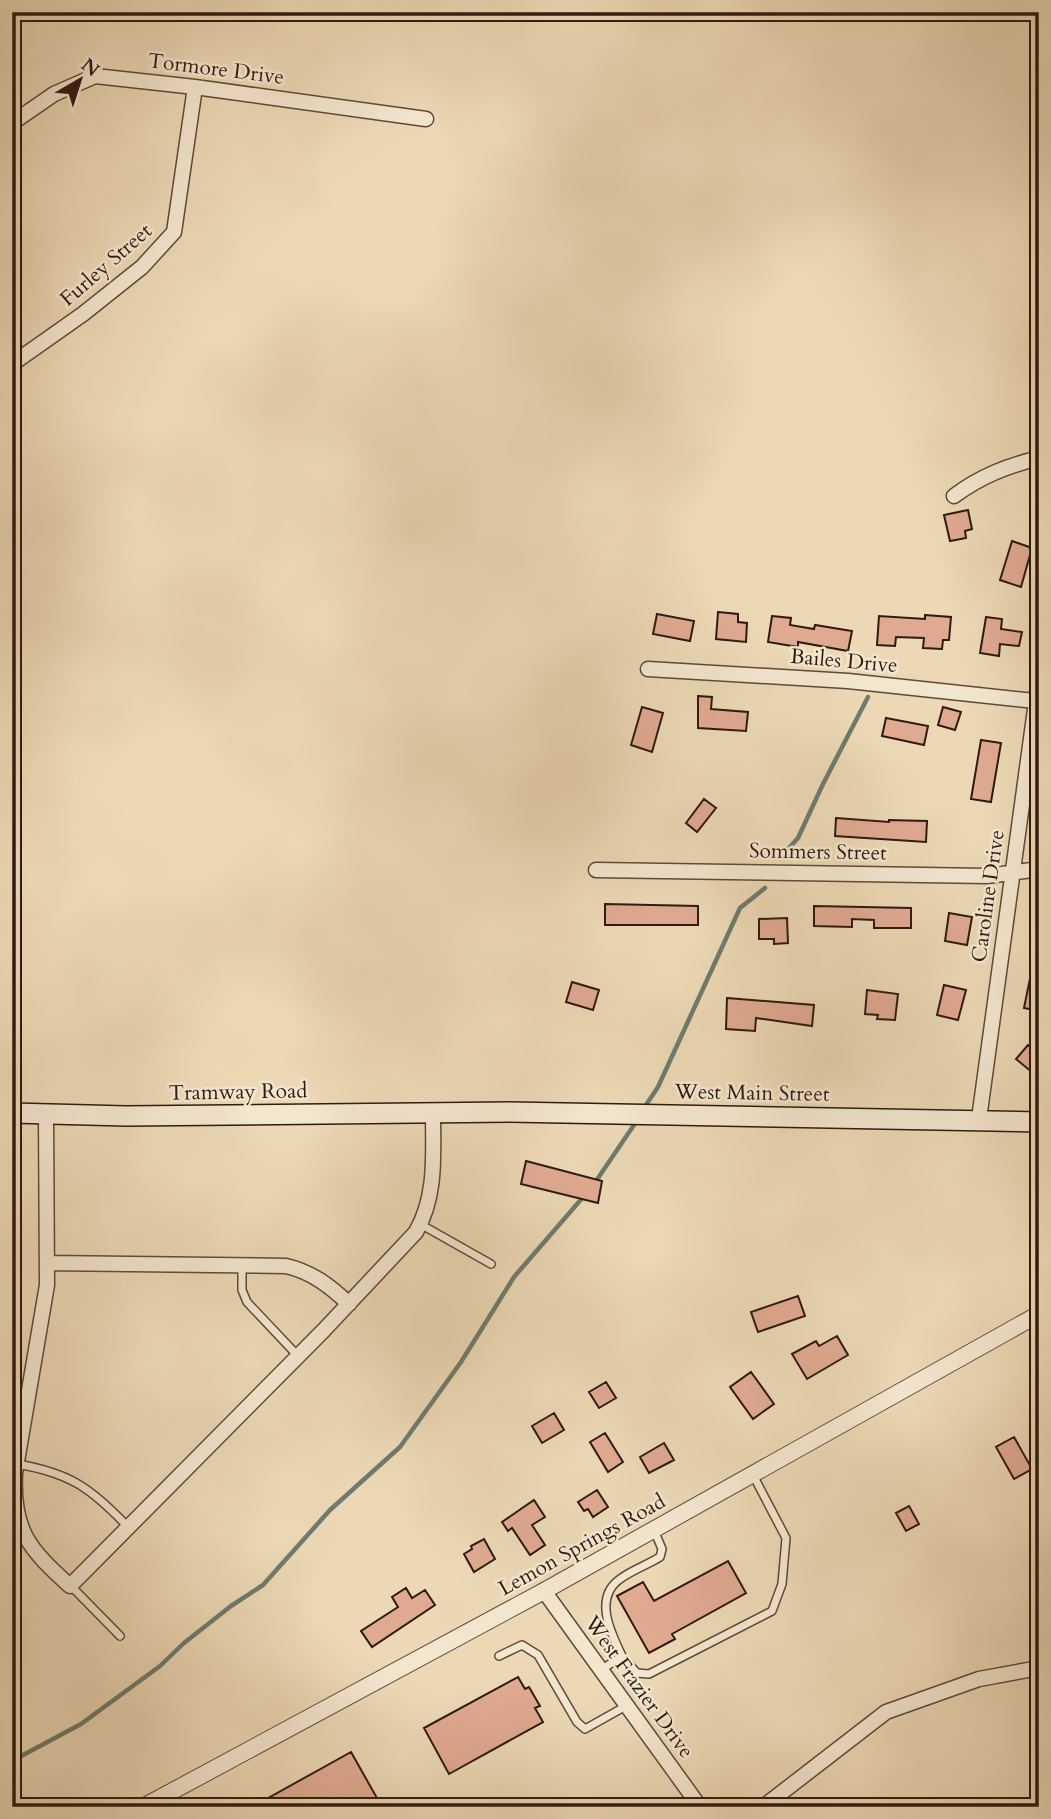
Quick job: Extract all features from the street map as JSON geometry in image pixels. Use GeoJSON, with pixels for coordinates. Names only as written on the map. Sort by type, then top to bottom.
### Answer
{"type":"FeatureCollection","features":[{"type":"Feature","properties":{"kind":"main road","name":"West Main Street"},"geometry":{"type":"LineString","coordinates":[[463,1112],[1039,1122]]}},
{"type":"Feature","properties":{"kind":"main road","name":"Tramway Road"},"geometry":{"type":"LineString","coordinates":[[12,1113],[126,1116],[463,1112]]}},
{"type":"Feature","properties":{"kind":"street","name":"Tormore Drive"},"geometry":{"type":"LineString","coordinates":[[12,123],[54,94],[96,76],[426,119]]}},
{"type":"Feature","properties":{"kind":"street","name":"Furley Street"},"geometry":{"type":"LineString","coordinates":[[12,364],[83,314],[142,267],[174,232],[195,87]]}},
{"type":"Feature","properties":{"kind":"street"},"geometry":{"type":"LineString","coordinates":[[954,495],[998,469],[1039,458]]}},
{"type":"Feature","properties":{"kind":"street","name":"Bailes Drive"},"geometry":{"type":"LineString","coordinates":[[648,669],[848,681],[1035,701]]}},
{"type":"Feature","properties":{"kind":"street","name":"Caroline Drive"},"geometry":{"type":"LineString","coordinates":[[979,1119],[1039,680]]}},
{"type":"Feature","properties":{"kind":"street","name":"Sommers Street"},"geometry":{"type":"LineString","coordinates":[[596,870],[987,876],[1039,869]]}},
{"type":"Feature","properties":{"kind":"street"},"geometry":{"type":"LineString","coordinates":[[46,1114],[47,1284],[13,1496],[17,1519],[25,1538],[37,1554],[70,1586],[402,1249],[420,1224],[430,1198],[433,1180],[433,1112]]}},
{"type":"Feature","properties":{"kind":"street"},"geometry":{"type":"LineString","coordinates":[[47,1263],[286,1266],[318,1278],[349,1304]]}},
{"type":"Feature","properties":{"kind":"street","name":"Lemon Springs Road"},"geometry":{"type":"LineString","coordinates":[[143,1807],[544,1591],[1039,1314]]}},
{"type":"Feature","properties":{"kind":"street","name":"West Frazier Drive"},"geometry":{"type":"LineString","coordinates":[[544,1591],[700,1807]]}},
{"type":"Feature","properties":{"kind":"street"},"geometry":{"type":"LineString","coordinates":[[763,1807],[886,1712],[979,1679],[1039,1668]]}},
{"type":"Feature","properties":{"kind":"lane"},"geometry":{"type":"LineString","coordinates":[[420,1224],[491,1264]]}},
{"type":"Feature","properties":{"kind":"lane"},"geometry":{"type":"LineString","coordinates":[[242,1266],[242,1290],[247,1302],[298,1356]]}},
{"type":"Feature","properties":{"kind":"lane"},"geometry":{"type":"LineString","coordinates":[[17,1464],[48,1469],[68,1478],[92,1493],[128,1527]]}},
{"type":"Feature","properties":{"kind":"lane"},"geometry":{"type":"LineString","coordinates":[[654,1530],[662,1549],[660,1557],[620,1579],[608,1590],[606,1601],[609,1629],[622,1656],[636,1672],[649,1674],[772,1611],[782,1584],[786,1538],[752,1475]]}},
{"type":"Feature","properties":{"kind":"lane"},"geometry":{"type":"LineString","coordinates":[[70,1586],[120,1636]]}},
{"type":"Feature","properties":{"kind":"lane"},"geometry":{"type":"LineString","coordinates":[[499,1656],[522,1645],[538,1655],[578,1722],[585,1729],[627,1706]]}},
{"type":"Feature","properties":{"kind":"lane"},"geometry":{"type":"LineString","coordinates":[[601,1670],[622,1656]]}},
{"type":"Feature","properties":{"kind":"building"},"geometry":{"type":"Polygon","coordinates":[[[968,510],[972,529],[965,531],[966,538],[950,541],[944,515],[968,510]]]}},
{"type":"Feature","properties":{"kind":"building"},"geometry":{"type":"Polygon","coordinates":[[[1012,541],[1032,548],[1021,587],[1000,580],[1012,541]]]}},
{"type":"Feature","properties":{"kind":"building"},"geometry":{"type":"Polygon","coordinates":[[[718,612],[738,614],[738,622],[747,623],[746,642],[716,639],[718,612]]]}},
{"type":"Feature","properties":{"kind":"building"},"geometry":{"type":"Polygon","coordinates":[[[657,614],[694,621],[690,641],[653,634],[657,614]]]}},
{"type":"Feature","properties":{"kind":"building"},"geometry":{"type":"Polygon","coordinates":[[[925,615],[951,617],[949,640],[943,640],[942,649],[923,648],[924,638],[896,637],[895,646],[877,645],[879,616],[925,619],[925,615]]]}},
{"type":"Feature","properties":{"kind":"building"},"geometry":{"type":"Polygon","coordinates":[[[772,616],[791,618],[790,625],[814,629],[815,625],[852,631],[848,651],[798,642],[798,647],[768,642],[772,616]]]}},
{"type":"Feature","properties":{"kind":"building"},"geometry":{"type":"Polygon","coordinates":[[[986,617],[1002,619],[1001,629],[1022,632],[1019,646],[1000,644],[999,656],[980,653],[986,617]]]}},
{"type":"Feature","properties":{"kind":"building"},"geometry":{"type":"Polygon","coordinates":[[[698,696],[712,697],[711,709],[748,712],[746,731],[698,728],[698,696]]]}},
{"type":"Feature","properties":{"kind":"building"},"geometry":{"type":"Polygon","coordinates":[[[642,707],[663,713],[652,752],[631,745],[642,707]]]}},
{"type":"Feature","properties":{"kind":"building"},"geometry":{"type":"Polygon","coordinates":[[[943,707],[961,712],[955,730],[938,725],[943,707]]]}},
{"type":"Feature","properties":{"kind":"building"},"geometry":{"type":"Polygon","coordinates":[[[886,718],[928,726],[924,745],[882,736],[886,718]]]}},
{"type":"Feature","properties":{"kind":"building"},"geometry":{"type":"Polygon","coordinates":[[[981,740],[1001,743],[991,802],[971,799],[981,740]]]}},
{"type":"Feature","properties":{"kind":"building"},"geometry":{"type":"Polygon","coordinates":[[[704,799],[716,808],[697,832],[686,823],[704,799]]]}},
{"type":"Feature","properties":{"kind":"building"},"geometry":{"type":"Polygon","coordinates":[[[836,818],[889,822],[927,821],[926,842],[835,836],[836,818]]]}},
{"type":"Feature","properties":{"kind":"building"},"geometry":{"type":"Polygon","coordinates":[[[605,904],[698,906],[698,925],[605,925],[605,904]]]}},
{"type":"Feature","properties":{"kind":"building"},"geometry":{"type":"Polygon","coordinates":[[[814,906],[911,908],[911,928],[874,928],[874,920],[852,919],[852,927],[814,926],[814,906]]]}},
{"type":"Feature","properties":{"kind":"building"},"geometry":{"type":"Polygon","coordinates":[[[949,913],[972,917],[967,945],[945,941],[949,913]]]}},
{"type":"Feature","properties":{"kind":"building"},"geometry":{"type":"Polygon","coordinates":[[[787,918],[788,943],[774,944],[774,939],[759,939],[759,919],[787,918]]]}},
{"type":"Feature","properties":{"kind":"building"},"geometry":{"type":"Polygon","coordinates":[[[1033,964],[1039,965],[1039,1011],[1024,1008],[1033,964]]]}},
{"type":"Feature","properties":{"kind":"building"},"geometry":{"type":"Polygon","coordinates":[[[572,982],[599,990],[593,1010],[566,1002],[572,982]]]}},
{"type":"Feature","properties":{"kind":"building"},"geometry":{"type":"Polygon","coordinates":[[[944,985],[966,990],[958,1020],[937,1015],[944,985]]]}},
{"type":"Feature","properties":{"kind":"building"},"geometry":{"type":"Polygon","coordinates":[[[867,990],[898,994],[895,1020],[877,1019],[878,1015],[865,1014],[867,990]]]}},
{"type":"Feature","properties":{"kind":"building"},"geometry":{"type":"Polygon","coordinates":[[[727,998],[814,1005],[812,1026],[756,1018],[755,1031],[726,1029],[727,998]]]}},
{"type":"Feature","properties":{"kind":"building"},"geometry":{"type":"Polygon","coordinates":[[[1028,1045],[1039,1054],[1039,1078],[1016,1059],[1028,1045]]]}},
{"type":"Feature","properties":{"kind":"building"},"geometry":{"type":"Polygon","coordinates":[[[526,1161],[602,1181],[598,1203],[521,1184],[526,1161]]]}},
{"type":"Feature","properties":{"kind":"building"},"geometry":{"type":"Polygon","coordinates":[[[798,1296],[805,1316],[758,1332],[751,1312],[798,1296]]]}},
{"type":"Feature","properties":{"kind":"building"},"geometry":{"type":"Polygon","coordinates":[[[837,1336],[848,1355],[807,1379],[792,1354],[816,1341],[819,1346],[837,1336]]]}},
{"type":"Feature","properties":{"kind":"building"},"geometry":{"type":"Polygon","coordinates":[[[751,1372],[774,1404],[753,1419],[730,1387],[751,1372]]]}},
{"type":"Feature","properties":{"kind":"building"},"geometry":{"type":"Polygon","coordinates":[[[606,1382],[616,1398],[599,1408],[589,1392],[606,1382]]]}},
{"type":"Feature","properties":{"kind":"building"},"geometry":{"type":"Polygon","coordinates":[[[554,1413],[564,1430],[542,1443],[532,1426],[554,1413]]]}},
{"type":"Feature","properties":{"kind":"building"},"geometry":{"type":"Polygon","coordinates":[[[605,1433],[623,1462],[608,1472],[590,1442],[605,1433]]]}},
{"type":"Feature","properties":{"kind":"building"},"geometry":{"type":"Polygon","coordinates":[[[1014,1437],[1032,1469],[1014,1479],[996,1447],[1014,1437]]]}},
{"type":"Feature","properties":{"kind":"building"},"geometry":{"type":"Polygon","coordinates":[[[664,1443],[674,1460],[649,1473],[640,1457],[664,1443]]]}},
{"type":"Feature","properties":{"kind":"building"},"geometry":{"type":"Polygon","coordinates":[[[597,1490],[608,1507],[593,1517],[588,1509],[584,1511],[578,1502],[597,1490]]]}},
{"type":"Feature","properties":{"kind":"building"},"geometry":{"type":"Polygon","coordinates":[[[534,1500],[545,1517],[532,1525],[545,1545],[530,1555],[512,1528],[508,1531],[502,1522],[534,1500]]]}},
{"type":"Feature","properties":{"kind":"building"},"geometry":{"type":"Polygon","coordinates":[[[909,1506],[919,1524],[906,1531],[896,1513],[909,1506]]]}},
{"type":"Feature","properties":{"kind":"building"},"geometry":{"type":"Polygon","coordinates":[[[484,1539],[495,1559],[474,1572],[464,1554],[472,1549],[471,1546],[484,1539]]]}},
{"type":"Feature","properties":{"kind":"building"},"geometry":{"type":"Polygon","coordinates":[[[728,1561],[746,1593],[672,1634],[675,1639],[649,1653],[617,1596],[643,1582],[654,1601],[728,1561]]]}},
{"type":"Feature","properties":{"kind":"building"},"geometry":{"type":"Polygon","coordinates":[[[406,1588],[412,1598],[425,1590],[435,1605],[372,1647],[361,1631],[398,1607],[392,1597],[406,1588]]]}},
{"type":"Feature","properties":{"kind":"building"},"geometry":{"type":"Polygon","coordinates":[[[518,1677],[525,1689],[529,1687],[540,1706],[535,1708],[543,1722],[449,1774],[424,1728],[518,1677]]]}},
{"type":"Feature","properties":{"kind":"building"},"geometry":{"type":"Polygon","coordinates":[[[351,1752],[382,1807],[252,1807],[351,1752]]]}},
{"type":"Feature","properties":{"kind":"waterway"},"geometry":{"type":"LineString","coordinates":[[780,858],[798,838],[868,697]]}},
{"type":"Feature","properties":{"kind":"waterway"},"geometry":{"type":"LineString","coordinates":[[644,1108],[658,1087],[740,908],[765,888]]}},
{"type":"Feature","properties":{"kind":"waterway"},"geometry":{"type":"LineString","coordinates":[[594,1184],[636,1122]]}},
{"type":"Feature","properties":{"kind":"waterway"},"geometry":{"type":"LineString","coordinates":[[12,1761],[81,1724],[160,1666],[231,1606],[263,1585],[330,1510],[400,1447],[461,1362],[514,1277],[584,1196]]}}]}
